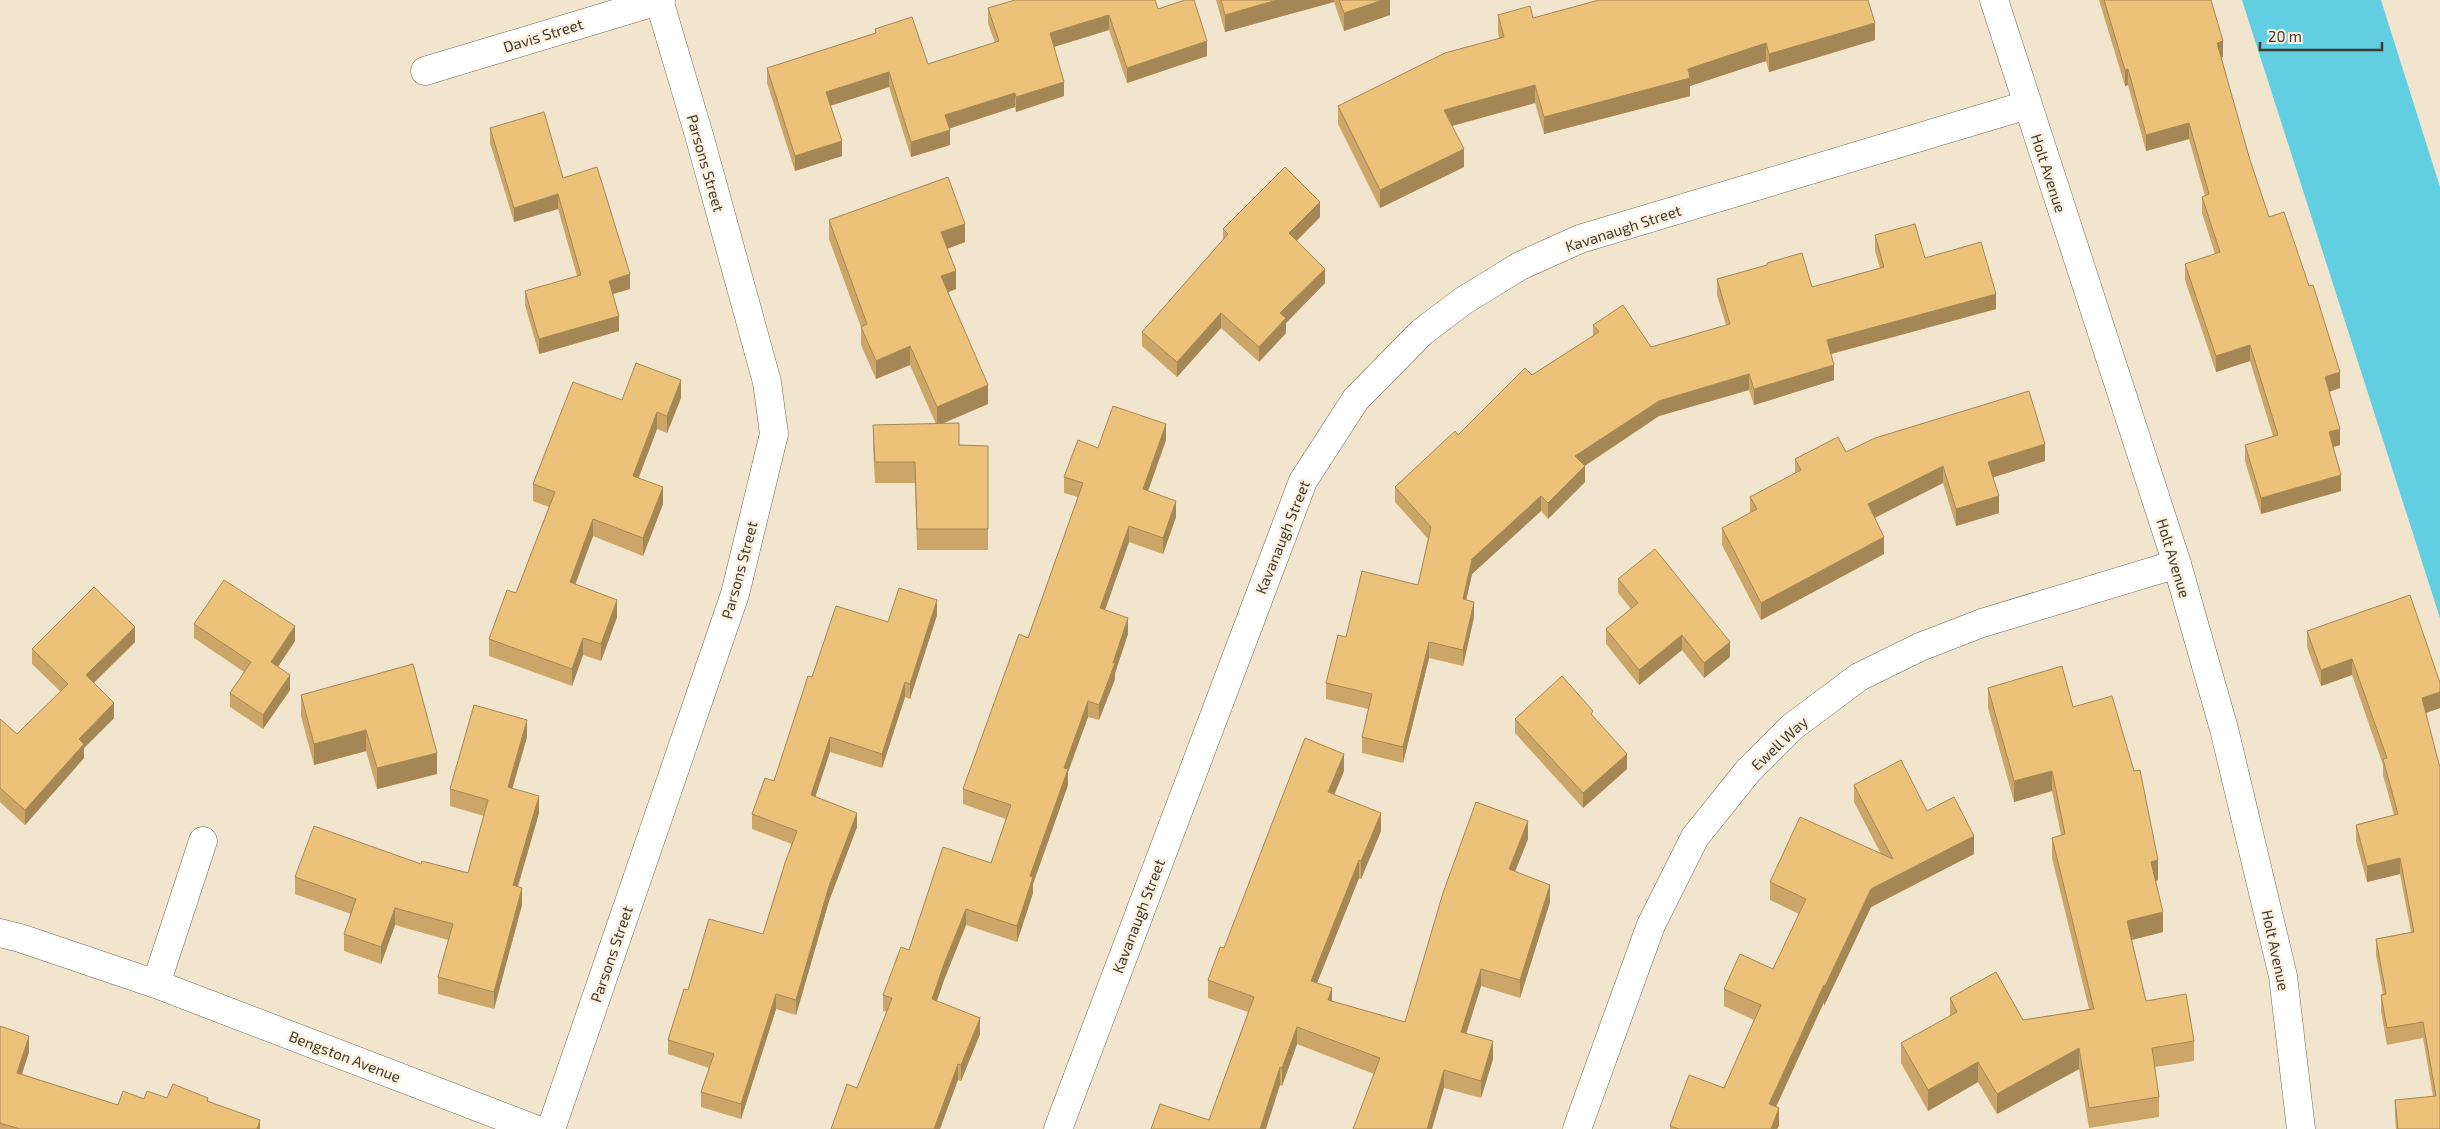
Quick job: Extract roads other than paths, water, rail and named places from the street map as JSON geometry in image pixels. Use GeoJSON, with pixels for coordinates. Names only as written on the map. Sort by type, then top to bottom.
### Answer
{"type":"FeatureCollection","features":[{"type":"Feature","properties":{"kind":"street","name":"Davis Street"},"geometry":{"type":"LineString","coordinates":[[424,71],[659,0]]}},
{"type":"Feature","properties":{"kind":"street","name":"Parsons Street"},"geometry":{"type":"LineString","coordinates":[[551,1129],[735,594],[774,434],[767,382],[699,135],[659,0]]}},
{"type":"Feature","properties":{"kind":"street","name":"Holt Avenue"},"geometry":{"type":"LineString","coordinates":[[1994,0],[2026,105],[2177,564],[2224,729],[2283,976],[2301,1129]]}},
{"type":"Feature","properties":{"kind":"street","name":"Kavanaugh Street"},"geometry":{"type":"LineString","coordinates":[[1058,1129],[1303,480],[1356,399],[1422,332],[1463,301],[1520,266],[1580,239],[2026,105]]}},
{"type":"Feature","properties":{"kind":"street","name":"Ewell Way"},"geometry":{"type":"LineString","coordinates":[[1577,1129],[1651,925],[1695,837],[1748,771],[1792,727],[1858,677],[1920,647],[1982,623],[2177,564]]}},
{"type":"Feature","properties":{"kind":"street"},"geometry":{"type":"LineString","coordinates":[[156,984],[203,841]]}},
{"type":"Feature","properties":{"kind":"street","name":"Bengston Avenue"},"geometry":{"type":"LineString","coordinates":[[0,933],[156,984],[534,1129]]}},
{"type":"Feature","properties":{"kind":"water"},"geometry":{"type":"Polygon","coordinates":[[[2242,0],[2381,0],[2440,187],[2440,618],[2242,0]]]}}]}
